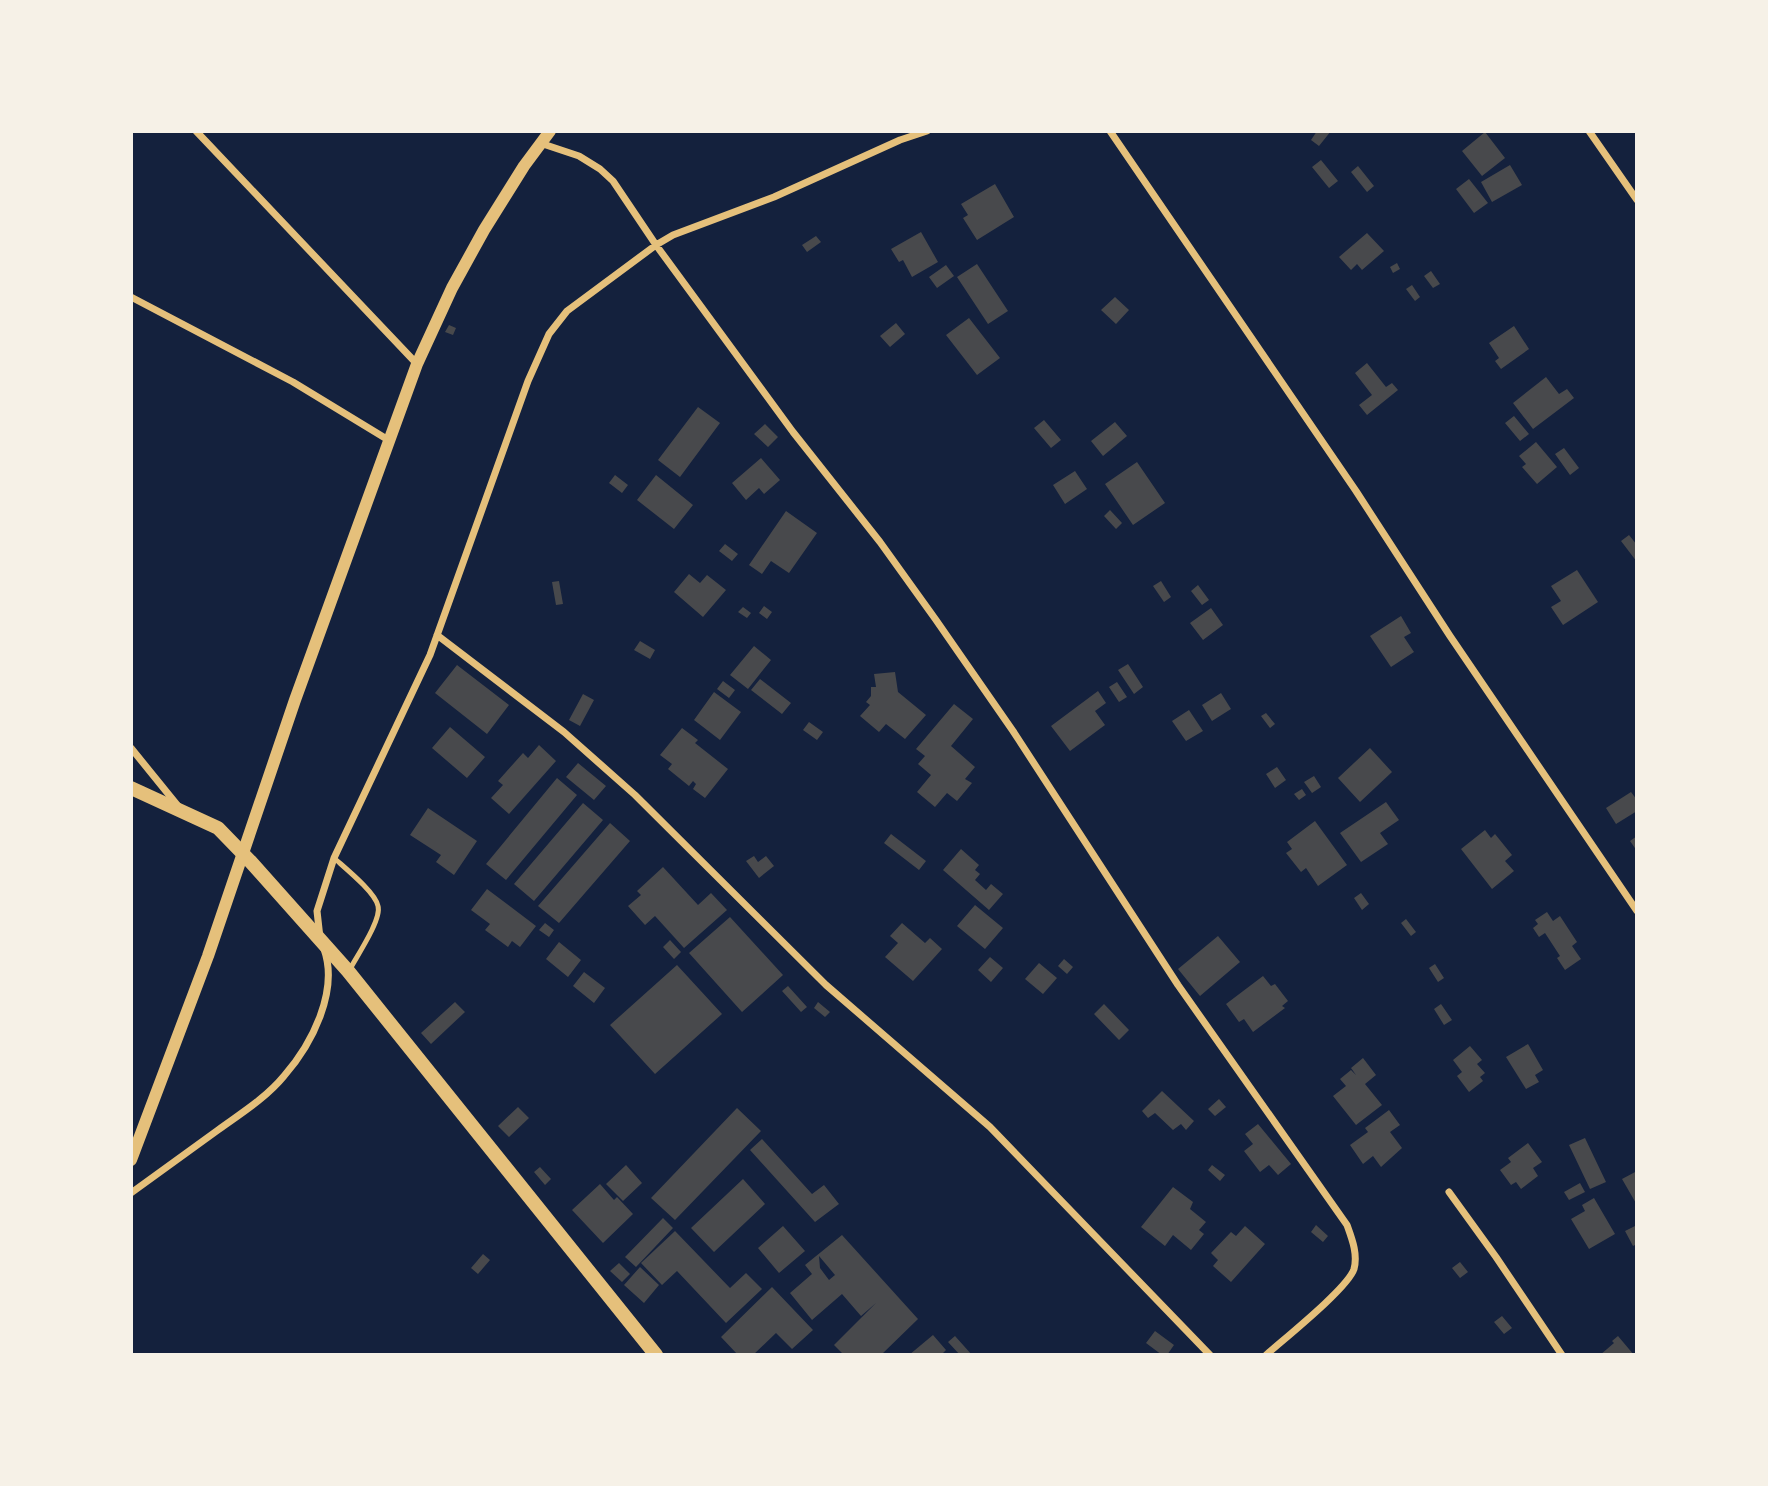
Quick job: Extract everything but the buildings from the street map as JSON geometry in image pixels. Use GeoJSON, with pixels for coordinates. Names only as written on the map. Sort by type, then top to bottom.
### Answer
{"type":"FeatureCollection","features":[{"type":"Feature","properties":{"kind":"main road"},"geometry":{"type":"LineString","coordinates":[[131,788],[218,828],[242,853],[348,971],[656,1355]]}},
{"type":"Feature","properties":{"kind":"street"},"geometry":{"type":"LineString","coordinates":[[196,131],[417,364]]}},
{"type":"Feature","properties":{"kind":"street"},"geometry":{"type":"LineString","coordinates":[[131,1160],[208,956],[295,700],[417,364],[452,288],[478,242],[524,166],[550,131]]}},
{"type":"Feature","properties":{"kind":"street"},"geometry":{"type":"LineString","coordinates":[[131,1193],[256,1102],[284,1076],[310,1038],[326,999],[328,962],[320,940],[317,911],[334,858],[438,635],[528,381],[549,334],[567,311],[656,245],[700,223],[774,197],[858,157],[927,131]]}},
{"type":"Feature","properties":{"kind":"street"},"geometry":{"type":"LineString","coordinates":[[1110,131],[1356,491],[1450,636],[1637,911]]}},
{"type":"Feature","properties":{"kind":"street"},"geometry":{"type":"LineString","coordinates":[[1589,131],[1637,200]]}},
{"type":"Feature","properties":{"kind":"street"},"geometry":{"type":"LineString","coordinates":[[540,143],[579,156],[613,181],[656,245],[793,432],[858,513],[936,620],[1013,731],[1178,985],[1347,1225],[1354,1245],[1353,1270],[1338,1289],[1266,1355]]}},
{"type":"Feature","properties":{"kind":"street"},"geometry":{"type":"LineString","coordinates":[[131,298],[293,382],[390,441]]}},
{"type":"Feature","properties":{"kind":"street"},"geometry":{"type":"LineString","coordinates":[[438,635],[564,732],[635,795],[826,985],[990,1127],[1210,1355]]}},
{"type":"Feature","properties":{"kind":"street"},"geometry":{"type":"LineString","coordinates":[[131,748],[181,809]]}},
{"type":"Feature","properties":{"kind":"street"},"geometry":{"type":"LineString","coordinates":[[1449,1192],[1562,1355]]}},
{"type":"Feature","properties":{"kind":"lane"},"geometry":{"type":"LineString","coordinates":[[334,858],[378,905],[378,917],[348,971]]}}]}
